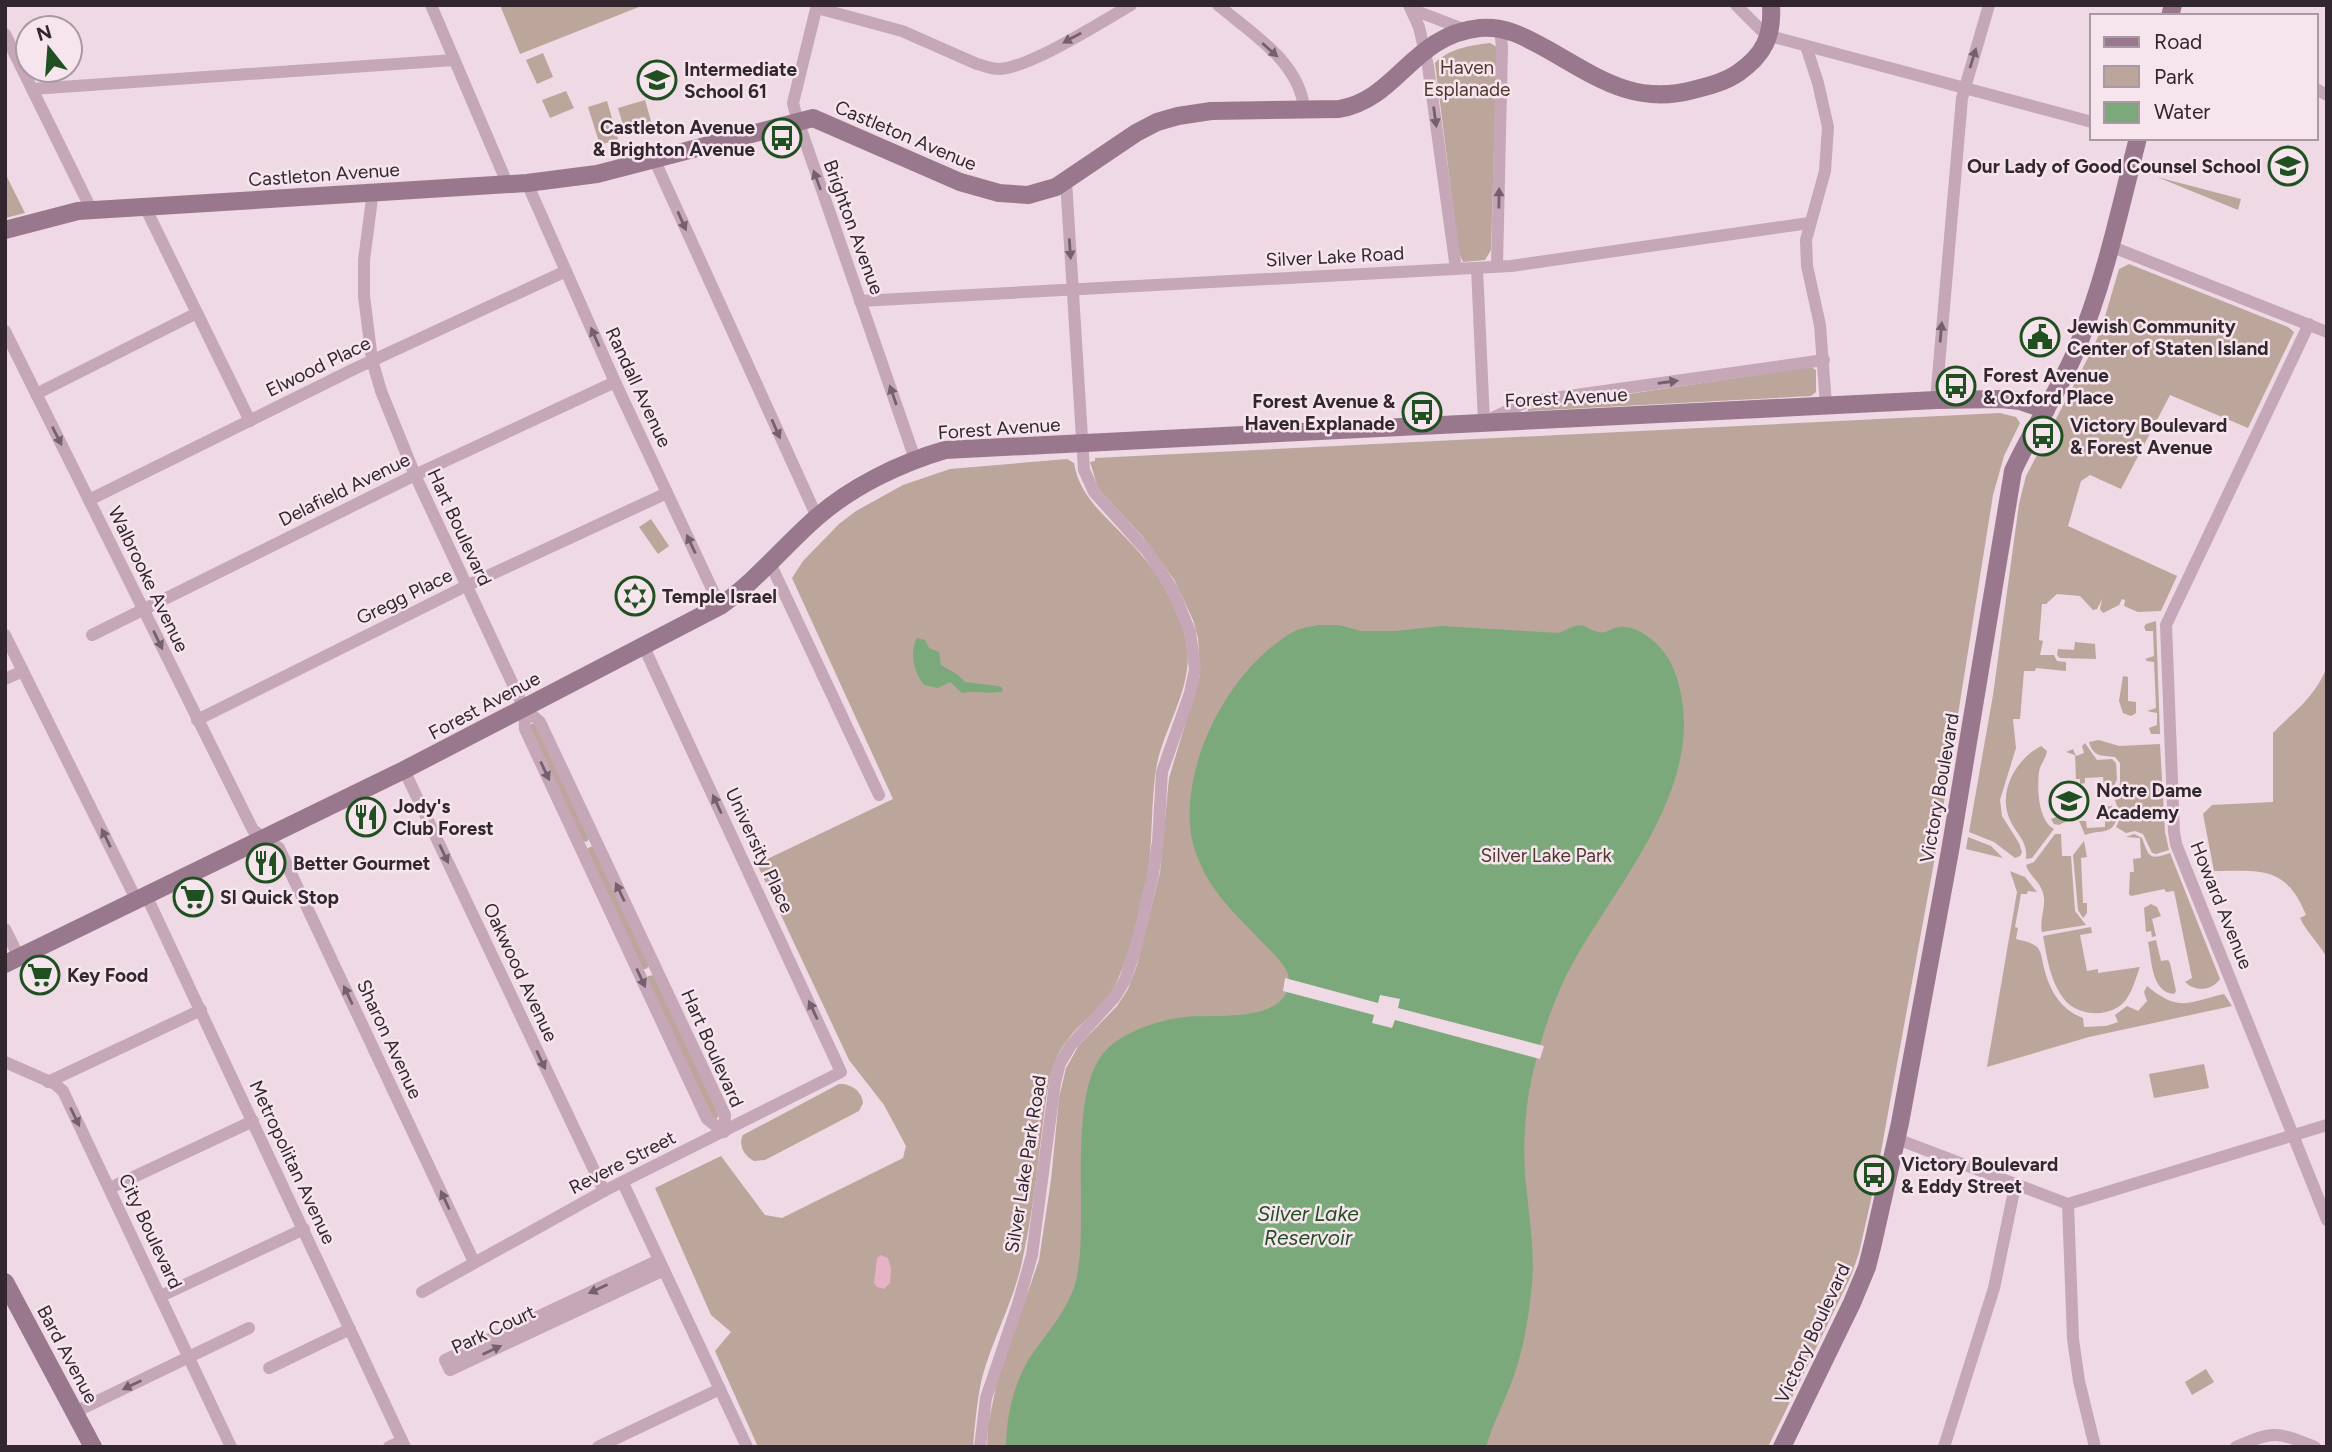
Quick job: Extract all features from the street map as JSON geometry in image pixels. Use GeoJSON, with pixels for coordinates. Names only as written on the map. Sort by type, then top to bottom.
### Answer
{"type":"FeatureCollection","features":[{"type":"Feature","properties":{"kind":"main road"},"geometry":{"type":"LineString","coordinates":[[1770,36],[1771,5]]}},
{"type":"Feature","properties":{"kind":"main road","name":"Castleton Avenue"},"geometry":{"type":"LineString","coordinates":[[5,230],[64,214],[92,211],[527,183],[597,174],[813,118],[942,175],[988,190],[1028,195],[1050,190],[1136,133],[1171,117],[1205,112],[1339,109],[1361,103],[1386,85],[1424,50],[1445,37],[1466,30],[1500,29],[1518,33],[1611,85],[1632,93],[1658,96],[1689,91],[1732,76],[1755,58],[1770,36]]}},
{"type":"Feature","properties":{"kind":"main road","name":"Victory Boulevard"},"geometry":{"type":"LineString","coordinates":[[1782,1447],[1867,1267],[1897,1139],[1952,841],[2013,471],[2025,443],[2070,366],[2084,332],[2137,140]]}},
{"type":"Feature","properties":{"kind":"main road","name":"Forest Avenue"},"geometry":{"type":"LineString","coordinates":[[12,960],[404,770],[720,606],[751,582],[817,517],[868,483],[915,459],[945,450],[1936,400],[2001,399],[2020,401],[2046,410]]}},
{"type":"Feature","properties":{"kind":"main road","name":"Bard Avenue"},"geometry":{"type":"LineString","coordinates":[[5,1282],[93,1447]]}},
{"type":"Feature","properties":{"kind":"street"},"geometry":{"type":"LineString","coordinates":[[431,5],[507,183]]}},
{"type":"Feature","properties":{"kind":"street"},"geometry":{"type":"LineString","coordinates":[[817,6],[902,31],[989,68],[1000,69],[1030,61],[1132,5]]}},
{"type":"Feature","properties":{"kind":"street"},"geometry":{"type":"LineString","coordinates":[[1218,5],[1283,62],[1294,75],[1304,109]]}},
{"type":"Feature","properties":{"kind":"street"},"geometry":{"type":"LineString","coordinates":[[1736,5],[1770,36],[2090,121]]}},
{"type":"Feature","properties":{"kind":"street"},"geometry":{"type":"LineString","coordinates":[[1936,400],[1964,89],[1989,5]]}},
{"type":"Feature","properties":{"kind":"street","name":"Brighton Avenue"},"geometry":{"type":"LineString","coordinates":[[817,6],[793,103],[915,459]]}},
{"type":"Feature","properties":{"kind":"street"},"geometry":{"type":"LineString","coordinates":[[1410,7],[1466,30]]}},
{"type":"Feature","properties":{"kind":"street"},"geometry":{"type":"LineString","coordinates":[[1410,7],[1419,27],[1424,50],[1456,269]]}},
{"type":"Feature","properties":{"kind":"street"},"geometry":{"type":"LineString","coordinates":[[1497,266],[1502,47],[1500,29]]}},
{"type":"Feature","properties":{"kind":"street"},"geometry":{"type":"LineString","coordinates":[[5,34],[92,211]]}},
{"type":"Feature","properties":{"kind":"street"},"geometry":{"type":"LineString","coordinates":[[1806,46],[1822,95],[1828,127],[1825,171],[1806,240],[1807,267],[1820,324],[1826,405]]}},
{"type":"Feature","properties":{"kind":"street"},"geometry":{"type":"LineString","coordinates":[[32,89],[454,60]]}},
{"type":"Feature","properties":{"kind":"street"},"geometry":{"type":"LineString","coordinates":[[654,159],[817,517]]}},
{"type":"Feature","properties":{"kind":"street","name":"Silver Lake Park Road"},"geometry":{"type":"LineString","coordinates":[[980,1447],[986,1398],[1032,1255],[1060,1063],[1071,1045],[1114,998],[1125,980],[1136,947],[1153,874],[1162,772],[1190,693],[1195,669],[1190,632],[1173,590],[1147,551],[1094,492],[1086,476],[1081,443],[1066,181]]}},
{"type":"Feature","properties":{"kind":"street","name":"Randall Avenue"},"geometry":{"type":"LineString","coordinates":[[527,183],[615,382],[720,606]]}},
{"type":"Feature","properties":{"kind":"street","name":"Hart Boulevard"},"geometry":{"type":"LineString","coordinates":[[373,191],[363,278],[365,315],[372,360],[390,417],[524,708],[540,722],[708,1078],[725,1115],[724,1132]]}},
{"type":"Feature","properties":{"kind":"street"},"geometry":{"type":"LineString","coordinates":[[145,208],[250,421]]}},
{"type":"Feature","properties":{"kind":"street","name":"Silver Lake Road"},"geometry":{"type":"LineString","coordinates":[[860,301],[1477,268],[1810,223]]}},
{"type":"Feature","properties":{"kind":"street"},"geometry":{"type":"LineString","coordinates":[[2110,246],[2327,331]]}},
{"type":"Feature","properties":{"kind":"street"},"geometry":{"type":"LineString","coordinates":[[1477,268],[1484,422],[1526,402],[1824,360]]}},
{"type":"Feature","properties":{"kind":"street","name":"Elwood Place"},"geometry":{"type":"LineString","coordinates":[[89,500],[372,360],[566,271]]}},
{"type":"Feature","properties":{"kind":"street"},"geometry":{"type":"LineString","coordinates":[[36,394],[197,313]]}},
{"type":"Feature","properties":{"kind":"street","name":"Howard Avenue"},"geometry":{"type":"LineString","coordinates":[[2309,324],[2166,625],[2176,844],[2327,1220]]}},
{"type":"Feature","properties":{"kind":"street","name":"Walbrooke Avenue"},"geometry":{"type":"LineString","coordinates":[[5,331],[253,830],[265,839]]}},
{"type":"Feature","properties":{"kind":"street","name":"Delafield Avenue"},"geometry":{"type":"LineString","coordinates":[[92,635],[415,475],[615,382]]}},
{"type":"Feature","properties":{"kind":"street","name":"Gregg Place"},"geometry":{"type":"LineString","coordinates":[[197,720],[466,586],[667,493]]}},
{"type":"Feature","properties":{"kind":"street"},"geometry":{"type":"LineString","coordinates":[[770,562],[879,795]]}},
{"type":"Feature","properties":{"kind":"street","name":"Metropolitan Avenue"},"geometry":{"type":"LineString","coordinates":[[5,635],[201,1010],[404,1444]]}},
{"type":"Feature","properties":{"kind":"street","name":"University Place"},"geometry":{"type":"LineString","coordinates":[[643,645],[841,1072]]}},
{"type":"Feature","properties":{"kind":"street"},"geometry":{"type":"LineString","coordinates":[[5,679],[23,671]]}},
{"type":"Feature","properties":{"kind":"street","name":"Oakwood Avenue"},"geometry":{"type":"LineString","coordinates":[[404,770],[604,1191]]}},
{"type":"Feature","properties":{"kind":"street","name":"Sharon Avenue"},"geometry":{"type":"LineString","coordinates":[[265,839],[279,848],[474,1262]]}},
{"type":"Feature","properties":{"kind":"street"},"geometry":{"type":"LineString","coordinates":[[5,929],[12,960]]}},
{"type":"Feature","properties":{"kind":"street"},"geometry":{"type":"LineString","coordinates":[[48,1082],[201,1010]]}},
{"type":"Feature","properties":{"kind":"street","name":"City Boulevard"},"geometry":{"type":"LineString","coordinates":[[5,1062],[63,1091],[231,1447]]}},
{"type":"Feature","properties":{"kind":"street","name":"Revere Street"},"geometry":{"type":"LineString","coordinates":[[422,1292],[604,1191],[841,1072]]}},
{"type":"Feature","properties":{"kind":"street"},"geometry":{"type":"LineString","coordinates":[[110,1188],[253,1121]]}},
{"type":"Feature","properties":{"kind":"street"},"geometry":{"type":"LineString","coordinates":[[1897,1139],[2067,1204],[2327,1125]]}},
{"type":"Feature","properties":{"kind":"street"},"geometry":{"type":"LineString","coordinates":[[623,1183],[747,1447]]}},
{"type":"Feature","properties":{"kind":"street"},"geometry":{"type":"LineString","coordinates":[[1944,1447],[1994,1288],[2015,1185]]}},
{"type":"Feature","properties":{"kind":"street"},"geometry":{"type":"LineString","coordinates":[[2067,1204],[2073,1339],[2079,1381],[2095,1447]]}},
{"type":"Feature","properties":{"kind":"street"},"geometry":{"type":"LineString","coordinates":[[161,1296],[303,1229]]}},
{"type":"Feature","properties":{"kind":"street","name":"Park Court"},"geometry":{"type":"LineString","coordinates":[[662,1265],[450,1370],[444,1360],[662,1265]]}},
{"type":"Feature","properties":{"kind":"street"},"geometry":{"type":"LineString","coordinates":[[75,1412],[249,1328]]}},
{"type":"Feature","properties":{"kind":"street"},"geometry":{"type":"LineString","coordinates":[[269,1368],[350,1329]]}},
{"type":"Feature","properties":{"kind":"street"},"geometry":{"type":"LineString","coordinates":[[598,1447],[720,1389]]}},
{"type":"Feature","properties":{"kind":"street"},"geometry":{"type":"LineString","coordinates":[[2236,1447],[2258,1437],[2276,1434],[2287,1435],[2316,1447],[2327,1445]]}},
{"type":"Feature","properties":{"kind":"street"},"geometry":{"type":"LineString","coordinates":[[389,1447],[404,1444]]}},
{"type":"Feature","properties":{"kind":"green space"},"geometry":{"type":"Polygon","coordinates":[[[500,5],[644,5],[520,54],[500,5]]]}},
{"type":"Feature","properties":{"kind":"green space","name":"Haven Esplanade"},"geometry":{"type":"Polygon","coordinates":[[[1490,43],[1497,47],[1491,250],[1485,260],[1463,262],[1459,253],[1435,63],[1453,51],[1490,43]]]}},
{"type":"Feature","properties":{"kind":"green space"},"geometry":{"type":"Polygon","coordinates":[[[543,53],[553,77],[537,84],[526,60],[543,53]]]}},
{"type":"Feature","properties":{"kind":"green space"},"geometry":{"type":"Polygon","coordinates":[[[566,91],[574,108],[550,118],[542,100],[566,91]]]}},
{"type":"Feature","properties":{"kind":"green space"},"geometry":{"type":"Polygon","coordinates":[[[645,100],[653,128],[626,135],[618,108],[645,100]]]}},
{"type":"Feature","properties":{"kind":"green space"},"geometry":{"type":"Polygon","coordinates":[[[607,101],[618,139],[600,145],[588,107],[607,101]]]}},
{"type":"Feature","properties":{"kind":"green space"},"geometry":{"type":"Polygon","coordinates":[[[5,173],[25,213],[5,218],[5,173]]]}},
{"type":"Feature","properties":{"kind":"green space"},"geometry":{"type":"Polygon","coordinates":[[[2157,177],[2241,199],[2238,210],[2157,177]]]}},
{"type":"Feature","properties":{"kind":"green space"},"geometry":{"type":"Polygon","coordinates":[[[2129,264],[2288,327],[2294,332],[2248,428],[2170,395],[2121,489],[2090,475],[2081,481],[2068,526],[2177,576],[2161,611],[2138,612],[2124,606],[2125,600],[2122,599],[2119,605],[2103,613],[2100,609],[2102,599],[2097,609],[2093,610],[2080,596],[2057,594],[2046,604],[2042,604],[2039,640],[2043,641],[2040,655],[2054,655],[2057,661],[2066,662],[2066,671],[2036,668],[2035,671],[2024,671],[2020,719],[2013,719],[2016,748],[2000,800],[2002,816],[2022,852],[2015,858],[1994,842],[1969,832],[1993,695],[2019,504],[2026,476],[2101,330],[2119,269],[2129,264]]]}},
{"type":"Feature","properties":{"kind":"green space"},"geometry":{"type":"Polygon","coordinates":[[[1811,367],[1816,370],[1816,392],[1811,396],[1528,411],[1528,409],[1811,367]]]}},
{"type":"Feature","properties":{"kind":"green space","name":"Silver Lake Park"},"geometry":{"type":"Polygon","coordinates":[[[2000,413],[2016,417],[2020,423],[2004,456],[1993,495],[1937,846],[1877,1173],[1873,1172],[1871,1181],[1875,1182],[1851,1276],[1768,1447],[987,1447],[988,1425],[997,1382],[1039,1260],[1051,1180],[1059,1098],[1066,1068],[1079,1045],[1117,1006],[1128,989],[1137,965],[1160,872],[1169,778],[1200,675],[1198,638],[1175,581],[1143,537],[1098,488],[1090,462],[1095,461],[1095,458],[2000,413]]]}},
{"type":"Feature","properties":{"kind":"green space"},"geometry":{"type":"Polygon","coordinates":[[[1067,459],[1074,463],[1086,494],[1134,547],[1164,586],[1179,615],[1187,646],[1186,678],[1156,769],[1148,870],[1131,943],[1116,983],[1102,1004],[1066,1042],[1053,1067],[1046,1097],[1023,1257],[1015,1288],[982,1378],[973,1447],[758,1447],[715,1351],[731,1332],[711,1315],[655,1188],[721,1156],[765,1215],[782,1218],[903,1158],[906,1146],[884,1105],[849,1060],[757,864],[893,799],[792,578],[803,561],[839,524],[856,511],[903,485],[950,469],[1067,459]]]}},
{"type":"Feature","properties":{"kind":"green space"},"geometry":{"type":"Polygon","coordinates":[[[651,519],[669,546],[658,554],[639,527],[651,519]]]}},
{"type":"Feature","properties":{"kind":"green space"},"geometry":{"type":"Polygon","coordinates":[[[2156,621],[2160,734],[2151,734],[2149,728],[2157,725],[2157,713],[2147,711],[2156,708],[2154,662],[2145,659],[2154,656],[2153,631],[2146,631],[2144,627],[2156,621]]]}},
{"type":"Feature","properties":{"kind":"green space"},"geometry":{"type":"Polygon","coordinates":[[[2075,642],[2095,644],[2096,659],[2060,658],[2057,655],[2058,649],[2074,650],[2075,642]]]}},
{"type":"Feature","properties":{"kind":"green space"},"geometry":{"type":"Polygon","coordinates":[[[2327,667],[2327,958],[2300,918],[2306,915],[2298,899],[2280,879],[2258,872],[2214,871],[2203,814],[2212,805],[2273,802],[2273,733],[2310,696],[2327,667]]]}},
{"type":"Feature","properties":{"kind":"green space"},"geometry":{"type":"Polygon","coordinates":[[[2123,676],[2128,677],[2128,701],[2136,702],[2136,713],[2131,716],[2123,713],[2119,701],[2123,676]]]}},
{"type":"Feature","properties":{"kind":"green space"},"geometry":{"type":"Polygon","coordinates":[[[531,724],[535,724],[589,838],[587,842],[583,841],[530,728],[531,724]]]}},
{"type":"Feature","properties":{"kind":"green space"},"geometry":{"type":"Polygon","coordinates":[[[2099,740],[2119,746],[2160,744],[2165,832],[2169,850],[2152,853],[2143,834],[2135,831],[2126,833],[2116,827],[2121,817],[2115,800],[2120,783],[2120,763],[2115,757],[2099,755],[2093,751],[2089,742],[2099,740]]]}},
{"type":"Feature","properties":{"kind":"green space"},"geometry":{"type":"Polygon","coordinates":[[[2085,743],[2097,760],[2112,759],[2116,763],[2117,779],[2110,797],[2098,797],[2098,789],[2104,788],[2103,777],[2085,778],[2085,783],[2080,784],[2080,779],[2076,779],[2075,755],[2066,752],[2073,749],[2076,756],[2084,753],[2082,746],[2085,743]]]}},
{"type":"Feature","properties":{"kind":"green space"},"geometry":{"type":"Polygon","coordinates":[[[2041,746],[2047,751],[2039,772],[2040,804],[2045,819],[2054,829],[2032,858],[2026,859],[2025,847],[2010,820],[2006,798],[2011,777],[2017,768],[2041,746]]]}},
{"type":"Feature","properties":{"kind":"green space"},"geometry":{"type":"Polygon","coordinates":[[[2060,794],[2067,797],[2069,811],[2067,821],[2059,825],[2054,824],[2051,819],[2059,816],[2060,794]]]}},
{"type":"Feature","properties":{"kind":"green space"},"geometry":{"type":"Polygon","coordinates":[[[2112,806],[2117,816],[2113,827],[2085,835],[2079,821],[2086,821],[2087,828],[2105,827],[2105,816],[2099,816],[2098,807],[2112,806]]]}},
{"type":"Feature","properties":{"kind":"green space"},"geometry":{"type":"Polygon","coordinates":[[[2055,834],[2061,834],[2062,856],[2071,856],[2075,911],[2086,925],[2042,932],[2043,893],[2026,865],[2034,862],[2055,834]]]}},
{"type":"Feature","properties":{"kind":"green space"},"geometry":{"type":"Polygon","coordinates":[[[2134,834],[2142,838],[2153,857],[2170,853],[2220,979],[2213,986],[2198,989],[2185,982],[2192,978],[2174,891],[2166,892],[2164,889],[2131,896],[2129,894],[2130,872],[2134,872],[2133,859],[2141,858],[2140,838],[2126,837],[2134,834]]]}},
{"type":"Feature","properties":{"kind":"green space"},"geometry":{"type":"Polygon","coordinates":[[[1968,837],[1991,846],[2003,858],[1966,849],[1968,837]]]}},
{"type":"Feature","properties":{"kind":"green space"},"geometry":{"type":"Polygon","coordinates":[[[2084,841],[2087,857],[2081,858],[2083,903],[2087,903],[2087,913],[2083,918],[2078,910],[2073,855],[2084,841]]]}},
{"type":"Feature","properties":{"kind":"green space"},"geometry":{"type":"Polygon","coordinates":[[[593,846],[649,966],[646,969],[643,969],[587,851],[593,846]]]}},
{"type":"Feature","properties":{"kind":"green space"},"geometry":{"type":"Polygon","coordinates":[[[2010,871],[2025,877],[2037,892],[2028,891],[2027,894],[2021,894],[2015,927],[2018,928],[2016,939],[2039,949],[2053,992],[2068,1010],[2083,1018],[2084,1027],[2106,1026],[2118,1022],[2115,1015],[2127,1006],[2138,1011],[2147,1001],[2144,992],[2147,986],[2176,1003],[2193,1002],[2224,994],[2232,1006],[2089,1037],[1987,1067],[2017,892],[2010,871]]]}},
{"type":"Feature","properties":{"kind":"green space"},"geometry":{"type":"Polygon","coordinates":[[[2151,904],[2157,907],[2161,916],[2152,919],[2156,936],[2152,937],[2151,931],[2146,932],[2144,908],[2151,904]]]}},
{"type":"Feature","properties":{"kind":"green space"},"geometry":{"type":"Polygon","coordinates":[[[2091,927],[2092,933],[2080,935],[2087,971],[2098,969],[2098,973],[2140,967],[2133,987],[2121,1005],[2113,1010],[2096,1013],[2070,1005],[2059,992],[2052,977],[2043,936],[2091,927]]]}},
{"type":"Feature","properties":{"kind":"green space"},"geometry":{"type":"Polygon","coordinates":[[[2156,940],[2161,961],[2168,960],[2170,963],[2176,991],[2174,994],[2161,988],[2154,974],[2148,942],[2156,940]]]}},
{"type":"Feature","properties":{"kind":"green space"},"geometry":{"type":"Polygon","coordinates":[[[654,975],[719,1116],[716,1119],[713,1118],[647,979],[648,976],[654,975]]]}},
{"type":"Feature","properties":{"kind":"green space"},"geometry":{"type":"Polygon","coordinates":[[[2204,1064],[2209,1088],[2154,1098],[2149,1074],[2204,1064]]]}},
{"type":"Feature","properties":{"kind":"green space"},"geometry":{"type":"Polygon","coordinates":[[[839,1084],[851,1086],[858,1091],[863,1103],[859,1111],[765,1160],[754,1161],[745,1153],[741,1143],[743,1135],[839,1084]]]}},
{"type":"Feature","properties":{"kind":"green space"},"geometry":{"type":"Polygon","coordinates":[[[2206,1369],[2214,1382],[2192,1395],[2185,1382],[2206,1369]]]}},
{"type":"Feature","properties":{"kind":"sand"},"geometry":{"type":"Polygon","coordinates":[[[881,1255],[888,1258],[891,1269],[890,1283],[884,1289],[874,1283],[877,1258],[881,1255]]]}},
{"type":"Feature","properties":{"kind":"water","name":"Silver Lake Reservoir"},"geometry":{"type":"Polygon","coordinates":[[[1319,625],[1339,625],[1361,631],[1396,631],[1441,626],[1559,633],[1577,626],[1602,632],[1616,628],[1632,628],[1659,646],[1672,664],[1679,685],[1684,726],[1680,762],[1669,797],[1634,865],[1568,972],[1551,1012],[1534,1068],[1528,1096],[1524,1141],[1533,1272],[1528,1320],[1510,1387],[1486,1447],[1006,1447],[1009,1413],[1019,1379],[1029,1359],[1064,1309],[1077,1276],[1081,1222],[1082,1125],[1086,1095],[1094,1069],[1114,1043],[1143,1028],[1185,1017],[1258,1012],[1282,1000],[1288,989],[1288,975],[1283,965],[1225,902],[1205,874],[1192,839],[1190,806],[1202,748],[1230,693],[1270,648],[1296,631],[1319,625]]]}},
{"type":"Feature","properties":{"kind":"water"},"geometry":{"type":"Polygon","coordinates":[[[917,638],[925,640],[929,648],[939,652],[941,665],[965,682],[998,686],[1003,691],[962,693],[950,682],[938,688],[924,685],[914,662],[913,650],[917,638]]]}},
{"type":"Feature","properties":{"kind":"pier"},"geometry":{"type":"Polygon","coordinates":[[[1285,978],[1378,1003],[1380,995],[1400,999],[1398,1008],[1544,1046],[1540,1059],[1395,1020],[1392,1028],[1372,1023],[1374,1015],[1283,991],[1285,978]]]}},
{"type":"Feature","properties":{"kind":"place","name":"Intermediate School 61"},"geometry":{"type":"Point","coordinates":[657,80]}},
{"type":"Feature","properties":{"kind":"place","name":"Castleton Avenue & Brighton Avenue"},"geometry":{"type":"Point","coordinates":[782,138]}},
{"type":"Feature","properties":{"kind":"place","name":"Our Lady of Good Counsel School"},"geometry":{"type":"Point","coordinates":[2288,166]}},
{"type":"Feature","properties":{"kind":"place","name":"Jewish Community Center of Staten Island"},"geometry":{"type":"Point","coordinates":[2040,337]}},
{"type":"Feature","properties":{"kind":"place","name":"Forest Avenue & Oxford Place"},"geometry":{"type":"Point","coordinates":[1956,386]}},
{"type":"Feature","properties":{"kind":"place","name":"Forest Avenue & Haven Explanade"},"geometry":{"type":"Point","coordinates":[1422,412]}},
{"type":"Feature","properties":{"kind":"place","name":"Victory Boulevard & Forest Avenue"},"geometry":{"type":"Point","coordinates":[2043,436]}},
{"type":"Feature","properties":{"kind":"place","name":"Temple Israel"},"geometry":{"type":"Point","coordinates":[635,596]}},
{"type":"Feature","properties":{"kind":"place","name":"Notre Dame Academy"},"geometry":{"type":"Point","coordinates":[2069,801]}},
{"type":"Feature","properties":{"kind":"place","name":"Jody's Club Forest"},"geometry":{"type":"Point","coordinates":[366,817]}},
{"type":"Feature","properties":{"kind":"place","name":"Better Gourmet"},"geometry":{"type":"Point","coordinates":[266,863]}},
{"type":"Feature","properties":{"kind":"place","name":"SI Quick Stop"},"geometry":{"type":"Point","coordinates":[193,897]}},
{"type":"Feature","properties":{"kind":"place","name":"Key Food"},"geometry":{"type":"Point","coordinates":[40,975]}},
{"type":"Feature","properties":{"kind":"place","name":"Victory Boulevard & Eddy Street"},"geometry":{"type":"Point","coordinates":[1874,1175]}}]}
